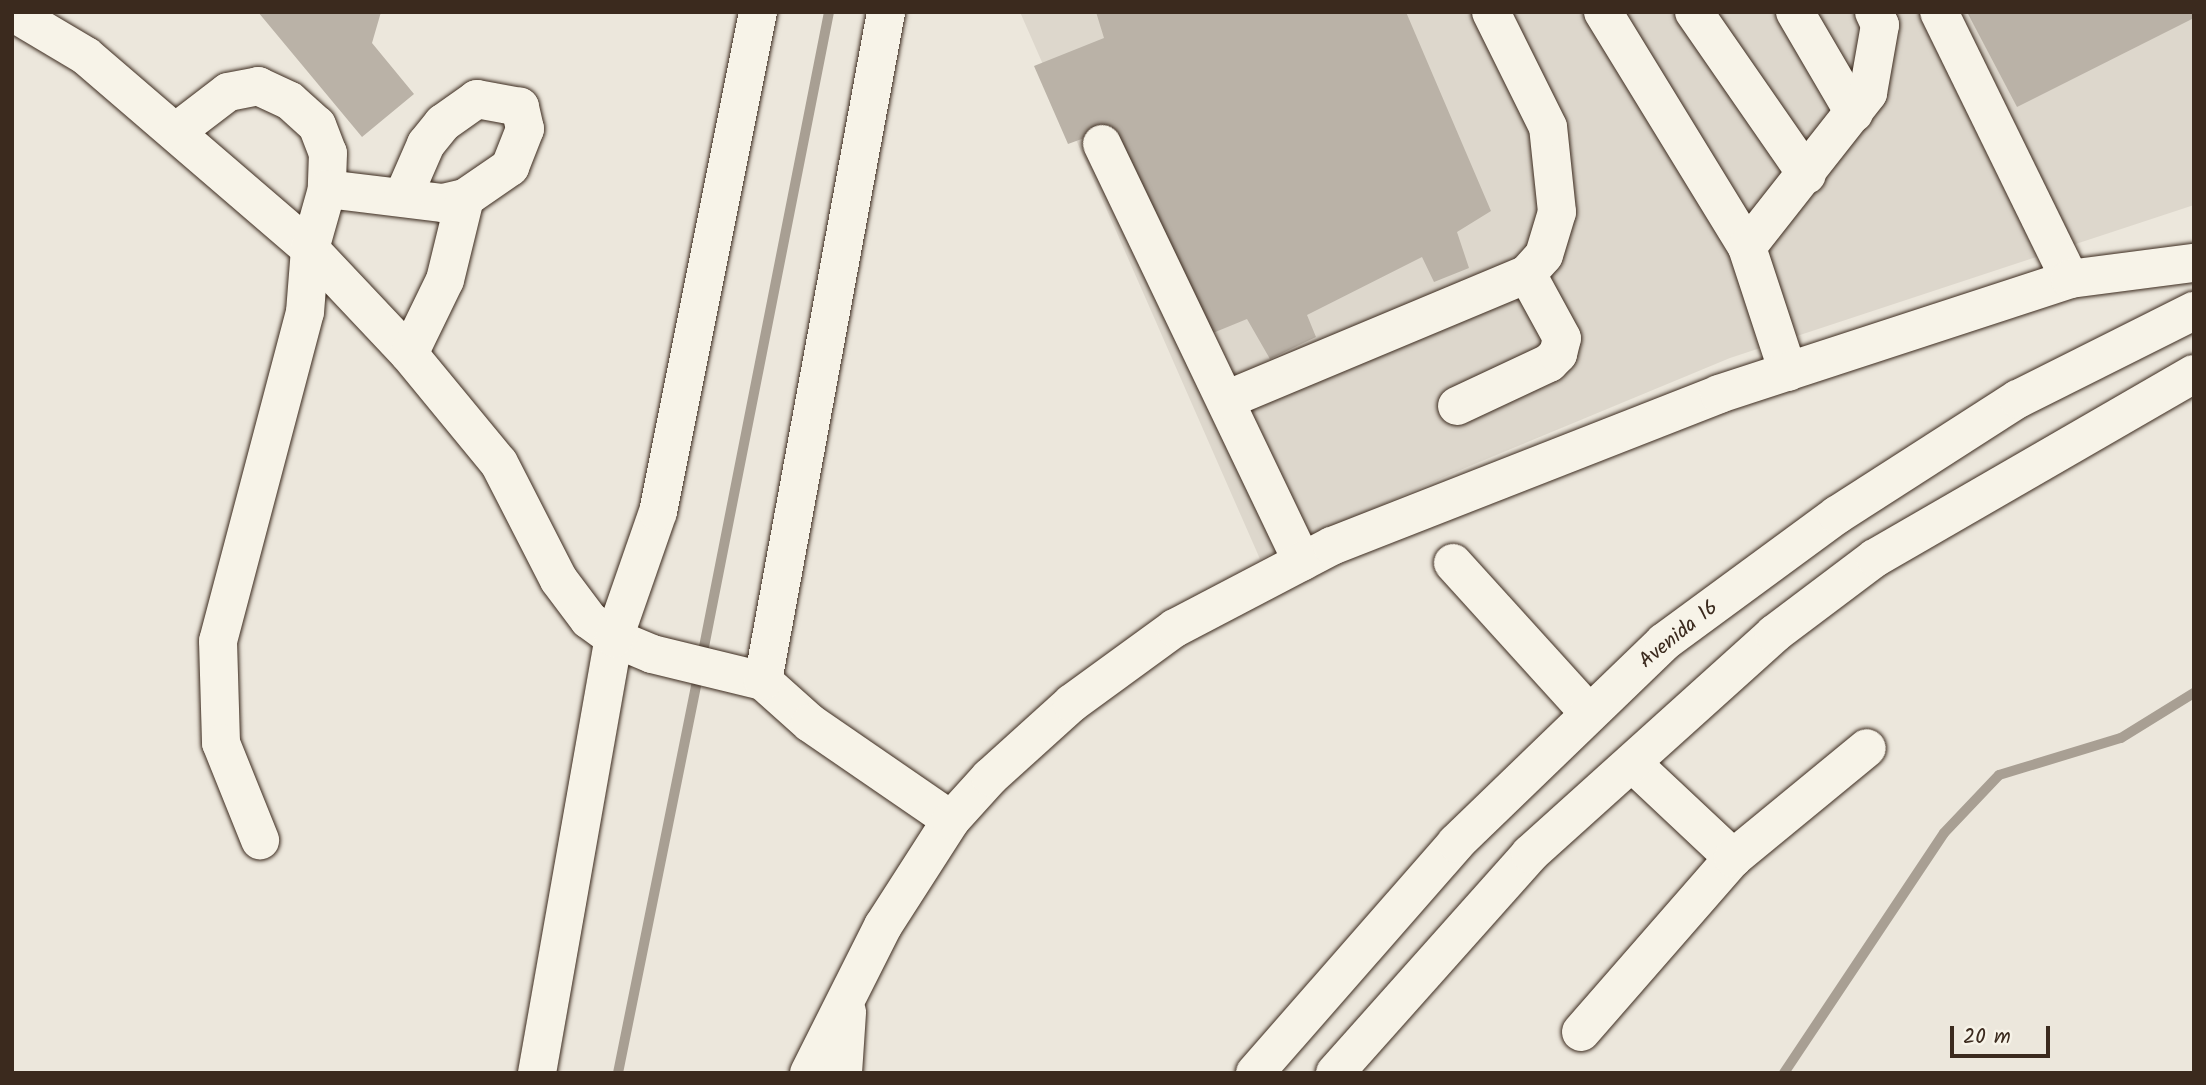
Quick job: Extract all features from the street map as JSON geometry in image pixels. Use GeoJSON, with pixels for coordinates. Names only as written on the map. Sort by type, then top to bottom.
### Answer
{"type":"FeatureCollection","features":[{"type":"Feature","properties":{"kind":"main road"},"geometry":{"type":"LineString","coordinates":[[12,12],[86,56],[177,131],[310,249],[410,354],[499,463],[559,580],[589,620],[614,638],[652,654],[750,678],[810,723],[951,820]]}},
{"type":"Feature","properties":{"kind":"main road"},"geometry":{"type":"LineString","coordinates":[[537,1073],[614,638],[658,512],[758,12]]}},
{"type":"Feature","properties":{"kind":"main road"},"geometry":{"type":"LineString","coordinates":[[750,678],[886,12]]}},
{"type":"Feature","properties":{"kind":"main road"},"geometry":{"type":"LineString","coordinates":[[1226,400],[1527,274],[1544,255],[1557,212],[1548,127],[1491,12]]}},
{"type":"Feature","properties":{"kind":"main road"},"geometry":{"type":"LineString","coordinates":[[1604,12],[1747,247],[1788,372]]}},
{"type":"Feature","properties":{"kind":"main road"},"geometry":{"type":"LineString","coordinates":[[1695,12],[1807,175]]}},
{"type":"Feature","properties":{"kind":"main road"},"geometry":{"type":"LineString","coordinates":[[1795,12],[1854,113]]}},
{"type":"Feature","properties":{"kind":"main road"},"geometry":{"type":"LineString","coordinates":[[1747,247],[1807,175],[1868,93],[1880,25],[1874,12]]}},
{"type":"Feature","properties":{"kind":"main road"},"geometry":{"type":"LineString","coordinates":[[1939,12],[2070,279]]}},
{"type":"Feature","properties":{"kind":"main road"},"geometry":{"type":"LineString","coordinates":[[177,131],[228,92],[258,86],[290,101],[317,125],[328,153],[327,189],[310,249],[305,312],[218,641],[221,743],[260,840]]}},
{"type":"Feature","properties":{"kind":"main road"},"geometry":{"type":"LineString","coordinates":[[327,189],[443,203],[465,198],[510,167],[525,129],[520,107],[477,99],[443,123],[426,144],[403,197]]}},
{"type":"Feature","properties":{"kind":"main road"},"geometry":{"type":"LineString","coordinates":[[1102,144],[1302,562]]}},
{"type":"Feature","properties":{"kind":"main road"},"geometry":{"type":"LineString","coordinates":[[410,354],[445,280],[465,198]]}},
{"type":"Feature","properties":{"kind":"main road"},"geometry":{"type":"LineString","coordinates":[[809,1073],[883,926],[951,820],[990,777],[1072,703],[1175,628],[1332,546],[1719,394],[2070,279],[2194,263]]}},
{"type":"Feature","properties":{"kind":"main road"},"geometry":{"type":"LineString","coordinates":[[1457,406],[1558,355],[1562,338],[1527,274]]}},
{"type":"Feature","properties":{"kind":"main road","name":"Avenida 16"},"geometry":{"type":"LineString","coordinates":[[1257,1070],[1456,843],[1664,642],[1837,515],[2018,399],[2194,311]]}},
{"type":"Feature","properties":{"kind":"main road"},"geometry":{"type":"LineString","coordinates":[[1335,1073],[1530,854],[1774,634],[1875,558],[2194,374]]}},
{"type":"Feature","properties":{"kind":"main road"},"geometry":{"type":"LineString","coordinates":[[1453,563],[1589,713]]}},
{"type":"Feature","properties":{"kind":"main road"},"geometry":{"type":"LineString","coordinates":[[1581,1032],[1734,858],[1867,748]]}},
{"type":"Feature","properties":{"kind":"main road"},"geometry":{"type":"LineString","coordinates":[[1632,763],[1734,858]]}},
{"type":"Feature","properties":{"kind":"main road"},"geometry":{"type":"LineString","coordinates":[[843,1073],[848,996]]}},
{"type":"Feature","properties":{"kind":"shaded area"},"geometry":{"type":"Polygon","coordinates":[[[1020,12],[2194,12],[2194,205],[1730,358],[1465,468],[1260,559],[1020,12]]]}},
{"type":"Feature","properties":{"kind":"building"},"geometry":{"type":"Polygon","coordinates":[[[258,12],[381,12],[372,43],[414,94],[362,137],[258,12]]]}},
{"type":"Feature","properties":{"kind":"building"},"geometry":{"type":"Polygon","coordinates":[[[1096,12],[1406,12],[1491,211],[1457,232],[1469,268],[1434,282],[1422,257],[1307,315],[1316,337],[1270,359],[1247,319],[1208,335],[1109,129],[1068,144],[1034,66],[1104,38],[1096,12]]]}},
{"type":"Feature","properties":{"kind":"building"},"geometry":{"type":"Polygon","coordinates":[[[1967,12],[2194,12],[2194,18],[2017,107],[1967,12]]]}},
{"type":"Feature","properties":{"kind":"waterway"},"geometry":{"type":"LineString","coordinates":[[702,657],[829,12]]}},
{"type":"Feature","properties":{"kind":"waterway"},"geometry":{"type":"LineString","coordinates":[[618,1073],[699,672]]}},
{"type":"Feature","properties":{"kind":"waterway"},"geometry":{"type":"LineString","coordinates":[[1784,1073],[1944,833],[1999,775],[2121,738],[2194,693]]}}]}
